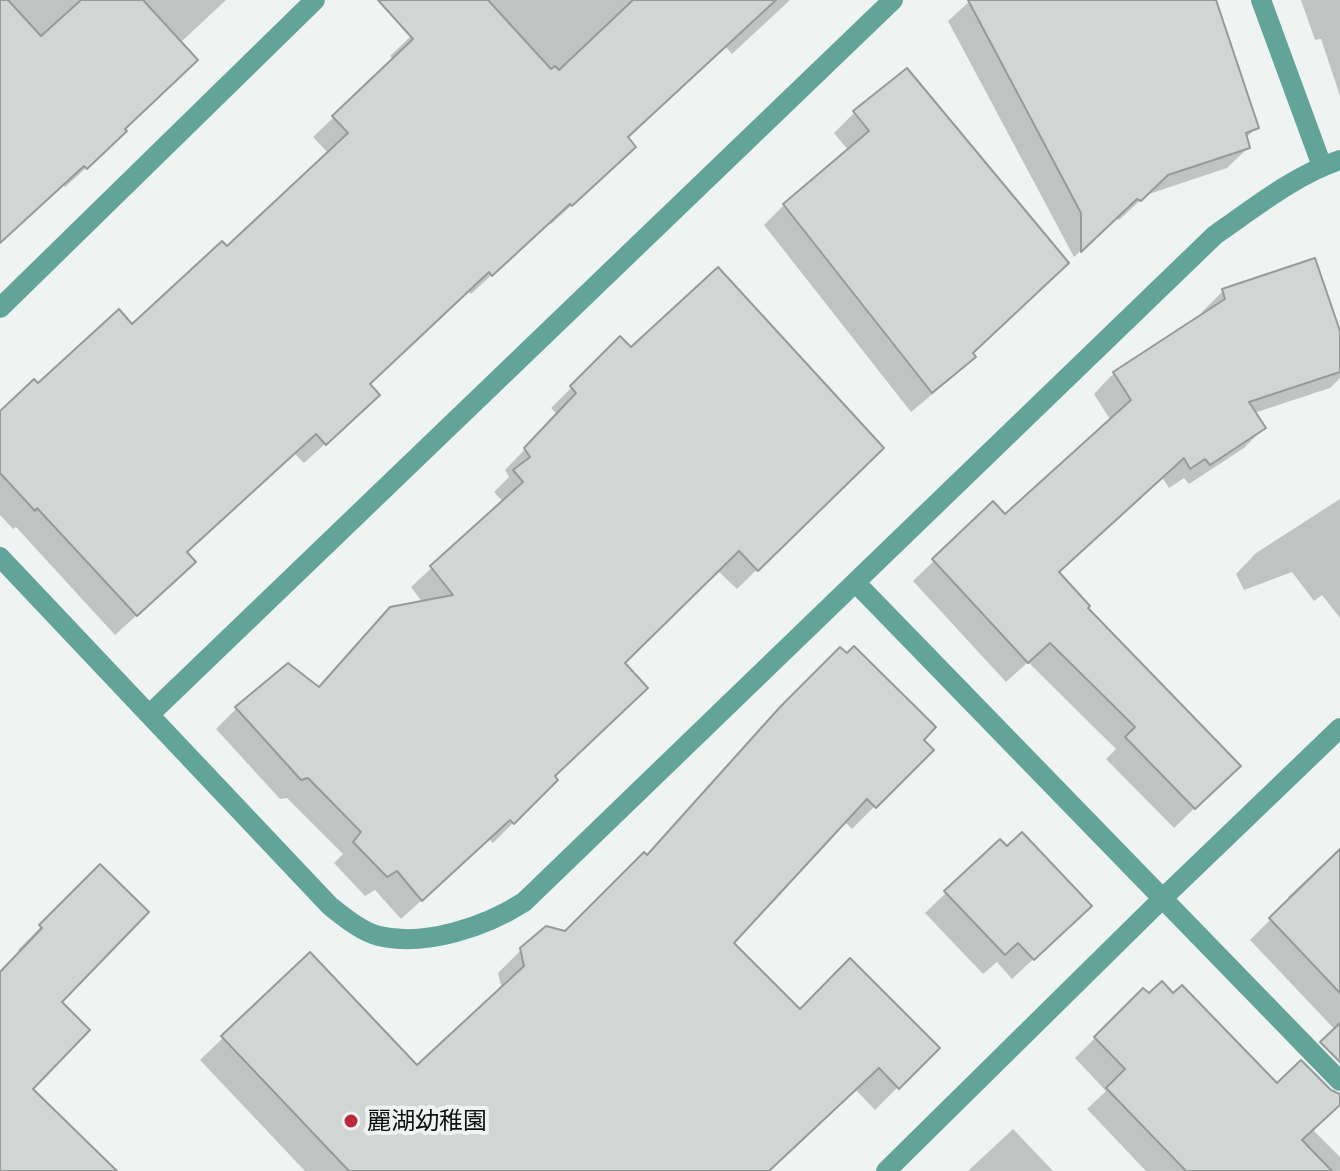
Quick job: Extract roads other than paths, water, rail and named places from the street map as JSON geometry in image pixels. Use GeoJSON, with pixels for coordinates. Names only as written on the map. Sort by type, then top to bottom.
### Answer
{"type":"FeatureCollection","features":[{"type":"Feature","properties":{"kind":"street"},"geometry":{"type":"LineString","coordinates":[[0,308],[315,0]]}},
{"type":"Feature","properties":{"kind":"street"},"geometry":{"type":"LineString","coordinates":[[150,714],[893,0]]}},
{"type":"Feature","properties":{"kind":"street"},"geometry":{"type":"LineString","coordinates":[[0,557],[330,906],[348,919],[376,935],[404,939],[438,936],[506,913],[524,902],[1215,235],[1266,199],[1331,163],[1261,0]]}},
{"type":"Feature","properties":{"kind":"street"},"geometry":{"type":"LineString","coordinates":[[856,583],[1340,1081]]}},
{"type":"Feature","properties":{"kind":"street"},"geometry":{"type":"LineString","coordinates":[[886,1171],[1340,728]]}},
{"type":"Feature","properties":{"kind":"place","name":"麗湖幼稚園"},"geometry":{"type":"Point","coordinates":[351,1121]}}]}
